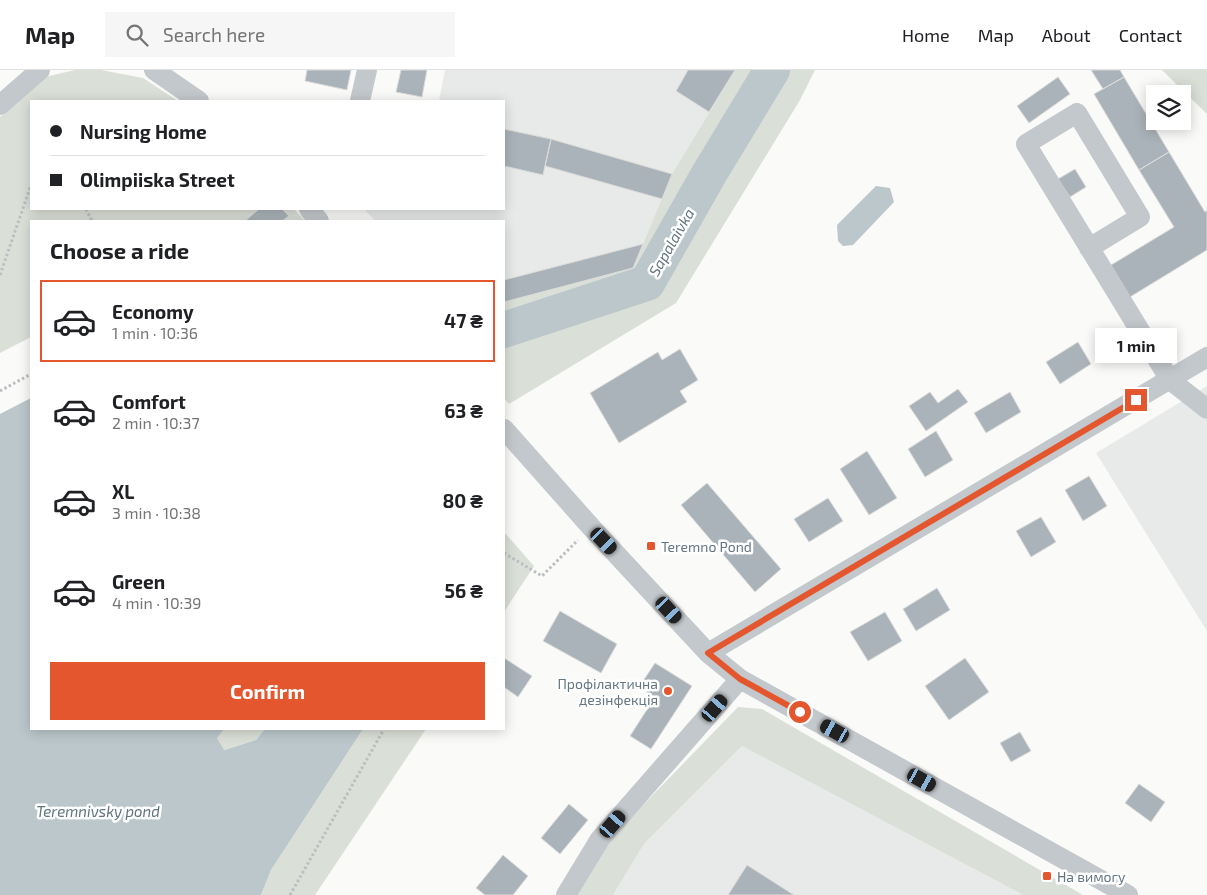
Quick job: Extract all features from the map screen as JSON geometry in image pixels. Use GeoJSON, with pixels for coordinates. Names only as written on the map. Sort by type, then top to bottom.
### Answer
{"type":"FeatureCollection","features":[{"type":"Feature","properties":{"kind":"street"},"geometry":{"type":"LineString","coordinates":[[0,105],[40,70]]}},
{"type":"Feature","properties":{"kind":"street"},"geometry":{"type":"LineString","coordinates":[[154,70],[198,100]]}},
{"type":"Feature","properties":{"kind":"street"},"geometry":{"type":"LineString","coordinates":[[360,100],[367,70]]}},
{"type":"Feature","properties":{"kind":"street"},"geometry":{"type":"LineString","coordinates":[[1090,248],[1140,217],[1077,114],[1026,144],[1170,380],[1207,408]]}},
{"type":"Feature","properties":{"kind":"street"},"geometry":{"type":"LineString","coordinates":[[309,210],[319,220]]}},
{"type":"Feature","properties":{"kind":"street"},"geometry":{"type":"LineString","coordinates":[[708,653],[1207,357]]}},
{"type":"Feature","properties":{"kind":"street"},"geometry":{"type":"LineString","coordinates":[[505,431],[590,527],[708,653],[740,679],[1128,895]]}},
{"type":"Feature","properties":{"kind":"street"},"geometry":{"type":"LineString","coordinates":[[566,895],[600,839],[740,679]]}},
{"type":"Feature","properties":{"kind":"path"},"geometry":{"type":"LineString","coordinates":[[0,276],[30,188]]}},
{"type":"Feature","properties":{"kind":"path"},"geometry":{"type":"LineString","coordinates":[[0,391],[30,375]]}},
{"type":"Feature","properties":{"kind":"path"},"geometry":{"type":"LineString","coordinates":[[505,554],[542,576],[590,527]]}},
{"type":"Feature","properties":{"kind":"path"},"geometry":{"type":"LineString","coordinates":[[290,895],[383,730]]}},
{"type":"Feature","properties":{"kind":"shaded area"},"geometry":{"type":"Polygon","coordinates":[[[75,70],[101,70],[143,78],[176,100],[30,100],[30,210],[295,210],[304,220],[30,220],[30,338],[0,353],[0,117],[45,77],[75,70]]]}},
{"type":"Feature","properties":{"kind":"shaded area"},"geometry":{"type":"Polygon","coordinates":[[[445,70],[735,70],[672,174],[633,268],[505,302],[505,220],[374,220],[365,210],[505,210],[505,100],[439,100],[445,70]]]}},
{"type":"Feature","properties":{"kind":"shaded area"},"geometry":{"type":"Polygon","coordinates":[[[735,70],[815,70],[800,100],[676,303],[509,404],[505,399],[505,302],[633,268],[672,174],[735,70]]]}},
{"type":"Feature","properties":{"kind":"shaded area"},"geometry":{"type":"Polygon","coordinates":[[[1162,70],[1207,70],[1207,114],[1191,98],[1191,85],[1177,85],[1162,70]]]}},
{"type":"Feature","properties":{"kind":"shaded area"},"geometry":{"type":"Polygon","coordinates":[[[1207,386],[1207,631],[1096,453],[1207,386]]]}},
{"type":"Feature","properties":{"kind":"shaded area"},"geometry":{"type":"Polygon","coordinates":[[[505,533],[534,566],[505,610],[505,533]]]}},
{"type":"Feature","properties":{"kind":"shaded area"},"geometry":{"type":"Polygon","coordinates":[[[738,707],[762,709],[1083,895],[1023,895],[742,746],[644,844],[613,895],[575,895],[614,835],[738,707]]]}},
{"type":"Feature","properties":{"kind":"shaded area"},"geometry":{"type":"Polygon","coordinates":[[[214,730],[264,730],[256,740],[223,750],[214,730]]]}},
{"type":"Feature","properties":{"kind":"shaded area"},"geometry":{"type":"Polygon","coordinates":[[[362,730],[425,730],[315,895],[261,895],[271,870],[362,730]]]}},
{"type":"Feature","properties":{"kind":"shaded area"},"geometry":{"type":"Polygon","coordinates":[[[742,746],[1023,895],[613,895],[644,844],[742,746]]]}},
{"type":"Feature","properties":{"kind":"water"},"geometry":{"type":"Polygon","coordinates":[[[876,186],[890,188],[894,202],[853,245],[843,246],[838,241],[837,225],[876,186]]]}},
{"type":"Feature","properties":{"kind":"water","name":"Teremnivsky pond"},"geometry":{"type":"Polygon","coordinates":[[[30,399],[30,730],[223,730],[217,738],[224,750],[256,740],[264,730],[362,730],[271,870],[261,895],[0,895],[0,414],[30,399]]]}},
{"type":"Feature","properties":{"kind":"building"},"geometry":{"type":"Polygon","coordinates":[[[307,70],[351,70],[347,90],[305,81],[307,70]]]}},
{"type":"Feature","properties":{"kind":"building"},"geometry":{"type":"Polygon","coordinates":[[[401,70],[427,70],[422,97],[396,92],[401,70]]]}},
{"type":"Feature","properties":{"kind":"building"},"geometry":{"type":"Polygon","coordinates":[[[688,70],[735,70],[709,112],[676,91],[688,70]]]}},
{"type":"Feature","properties":{"kind":"building"},"geometry":{"type":"Polygon","coordinates":[[[1091,70],[1120,70],[1124,77],[1103,89],[1091,70]]]}},
{"type":"Feature","properties":{"kind":"building"},"geometry":{"type":"Polygon","coordinates":[[[1058,77],[1070,94],[1029,123],[1017,106],[1058,77]]]}},
{"type":"Feature","properties":{"kind":"building"},"geometry":{"type":"Polygon","coordinates":[[[1124,77],[1146,114],[1146,130],[1156,130],[1169,152],[1139,170],[1094,94],[1124,77]]]}},
{"type":"Feature","properties":{"kind":"building"},"geometry":{"type":"Polygon","coordinates":[[[505,129],[551,139],[543,175],[505,166],[505,129]]]}},
{"type":"Feature","properties":{"kind":"building"},"geometry":{"type":"Polygon","coordinates":[[[551,139],[672,174],[662,199],[545,166],[551,139]]]}},
{"type":"Feature","properties":{"kind":"building"},"geometry":{"type":"Polygon","coordinates":[[[1169,152],[1205,212],[1207,210],[1207,250],[1130,297],[1111,265],[1174,227],[1139,170],[1169,152]]]}},
{"type":"Feature","properties":{"kind":"building"},"geometry":{"type":"Polygon","coordinates":[[[1075,169],[1086,187],[1070,197],[1058,179],[1075,169]]]}},
{"type":"Feature","properties":{"kind":"building"},"geometry":{"type":"Polygon","coordinates":[[[258,210],[283,210],[289,216],[283,220],[246,220],[258,210]]]}},
{"type":"Feature","properties":{"kind":"building"},"geometry":{"type":"Polygon","coordinates":[[[643,244],[633,268],[505,302],[505,280],[643,244]]]}},
{"type":"Feature","properties":{"kind":"building"},"geometry":{"type":"Polygon","coordinates":[[[1078,342],[1091,364],[1060,384],[1046,362],[1078,342]]]}},
{"type":"Feature","properties":{"kind":"building"},"geometry":{"type":"Polygon","coordinates":[[[680,349],[698,380],[680,391],[687,402],[619,443],[590,393],[658,352],[662,360],[680,349]]]}},
{"type":"Feature","properties":{"kind":"building"},"geometry":{"type":"Polygon","coordinates":[[[958,389],[968,402],[926,431],[909,406],[930,392],[938,403],[958,389]]]}},
{"type":"Feature","properties":{"kind":"building"},"geometry":{"type":"Polygon","coordinates":[[[1010,392],[1021,412],[986,433],[974,413],[1010,392]]]}},
{"type":"Feature","properties":{"kind":"building"},"geometry":{"type":"Polygon","coordinates":[[[936,431],[953,460],[925,477],[908,449],[936,431]]]}},
{"type":"Feature","properties":{"kind":"building"},"geometry":{"type":"Polygon","coordinates":[[[867,451],[897,498],[869,515],[840,469],[867,451]]]}},
{"type":"Feature","properties":{"kind":"building"},"geometry":{"type":"Polygon","coordinates":[[[1089,476],[1107,506],[1083,521],[1065,490],[1089,476]]]}},
{"type":"Feature","properties":{"kind":"building"},"geometry":{"type":"Polygon","coordinates":[[[707,483],[781,569],[755,592],[681,505],[707,483]]]}},
{"type":"Feature","properties":{"kind":"building"},"geometry":{"type":"Polygon","coordinates":[[[828,498],[843,521],[809,542],[794,519],[828,498]]]}},
{"type":"Feature","properties":{"kind":"building"},"geometry":{"type":"Polygon","coordinates":[[[1041,517],[1056,542],[1031,557],[1016,531],[1041,517]]]}},
{"type":"Feature","properties":{"kind":"building"},"geometry":{"type":"Polygon","coordinates":[[[937,588],[950,610],[916,631],[903,609],[937,588]]]}},
{"type":"Feature","properties":{"kind":"building"},"geometry":{"type":"Polygon","coordinates":[[[560,611],[617,644],[601,673],[543,641],[560,611]]]}},
{"type":"Feature","properties":{"kind":"building"},"geometry":{"type":"Polygon","coordinates":[[[885,612],[902,641],[868,661],[850,632],[885,612]]]}},
{"type":"Feature","properties":{"kind":"building"},"geometry":{"type":"Polygon","coordinates":[[[965,658],[989,692],[949,720],[925,686],[965,658]]]}},
{"type":"Feature","properties":{"kind":"building"},"geometry":{"type":"Polygon","coordinates":[[[505,659],[532,676],[518,697],[505,688],[505,659]]]}},
{"type":"Feature","properties":{"kind":"building"},"geometry":{"type":"Polygon","coordinates":[[[655,663],[692,686],[651,749],[630,736],[655,697],[639,687],[655,663]]]}},
{"type":"Feature","properties":{"kind":"building"},"geometry":{"type":"Polygon","coordinates":[[[1020,732],[1031,751],[1011,762],[1000,743],[1020,732]]]}},
{"type":"Feature","properties":{"kind":"building"},"geometry":{"type":"Polygon","coordinates":[[[1139,784],[1165,802],[1151,822],[1125,803],[1139,784]]]}},
{"type":"Feature","properties":{"kind":"building"},"geometry":{"type":"Polygon","coordinates":[[[569,804],[588,820],[560,854],[541,838],[569,804]]]}},
{"type":"Feature","properties":{"kind":"building"},"geometry":{"type":"Polygon","coordinates":[[[503,855],[528,876],[513,895],[485,895],[476,888],[503,855]]]}},
{"type":"Feature","properties":{"kind":"building"},"geometry":{"type":"Polygon","coordinates":[[[747,865],[794,895],[728,895],[747,865]]]}},
{"type":"Feature","properties":{"kind":"waterway","name":"Sapalaivka"},"geometry":{"type":"LineString","coordinates":[[505,330],[647,283],[709,174],[772,70]]}},
{"type":"Feature","properties":{"kind":"place","name":"Teremno Pond"},"geometry":{"type":"Point","coordinates":[651,546]}},
{"type":"Feature","properties":{"kind":"place","name":"Профілактична дезінфекція"},"geometry":{"type":"Point","coordinates":[668,691]}},
{"type":"Feature","properties":{"kind":"place","name":"На вимогу"},"geometry":{"type":"Point","coordinates":[1047,876]}},
{"type":"Feature","properties":{"kind":"route"},"geometry":{"type":"LineString","coordinates":[[800,712],[740,679],[708,653],[1136,400]]}}]}
